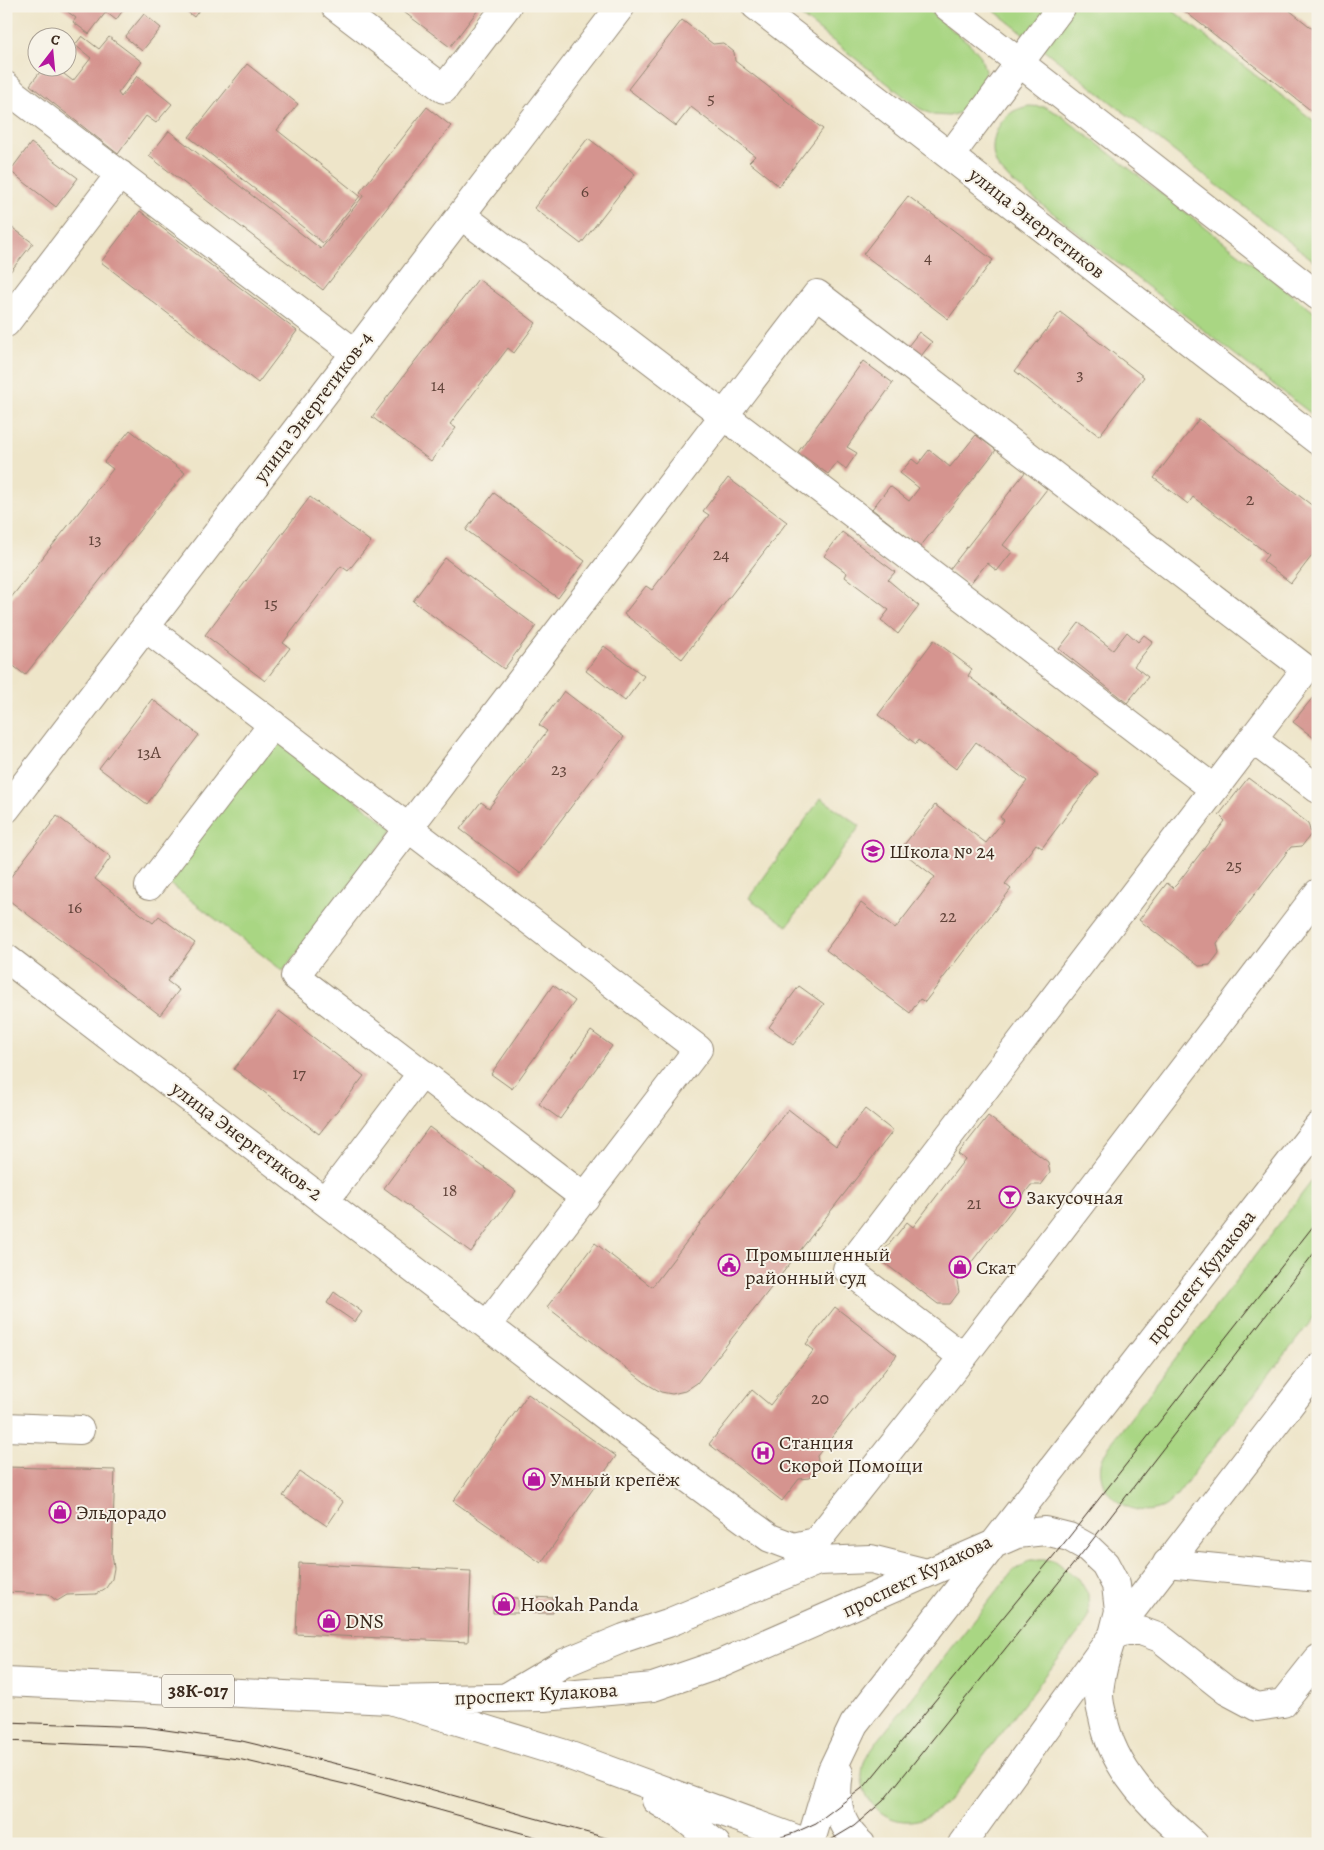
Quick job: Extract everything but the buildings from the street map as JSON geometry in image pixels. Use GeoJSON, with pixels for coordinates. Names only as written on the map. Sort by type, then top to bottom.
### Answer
{"type":"FeatureCollection","features":[{"type":"Feature","properties":{"kind":"main road"},"geometry":{"type":"LineString","coordinates":[[335,6],[444,89],[507,6]]}},
{"type":"Feature","properties":{"kind":"main road","name":"улица Энергетиков-4"},"geometry":{"type":"LineString","coordinates":[[6,809],[620,6]]}},
{"type":"Feature","properties":{"kind":"main road","name":"улица Энергетиков"},"geometry":{"type":"LineString","coordinates":[[756,6],[1318,441]]}},
{"type":"Feature","properties":{"kind":"main road"},"geometry":{"type":"LineString","coordinates":[[947,6],[1318,296]]}},
{"type":"Feature","properties":{"kind":"main road"},"geometry":{"type":"LineString","coordinates":[[950,156],[1062,6]]}},
{"type":"Feature","properties":{"kind":"main road"},"geometry":{"type":"LineString","coordinates":[[6,86],[15,95],[355,353]]}},
{"type":"Feature","properties":{"kind":"main road"},"geometry":{"type":"LineString","coordinates":[[6,323],[120,174]]}},
{"type":"Feature","properties":{"kind":"main road"},"geometry":{"type":"LineString","coordinates":[[461,215],[1214,789]]}},
{"type":"Feature","properties":{"kind":"main road"},"geometry":{"type":"LineString","coordinates":[[585,1198],[295,976],[817,294],[1306,669],[847,1269],[962,1357]]}},
{"type":"Feature","properties":{"kind":"main road"},"geometry":{"type":"LineString","coordinates":[[145,627],[698,1049],[487,1325]]}},
{"type":"Feature","properties":{"kind":"main road"},"geometry":{"type":"LineString","coordinates":[[149,886],[273,724]]}},
{"type":"Feature","properties":{"kind":"main road"},"geometry":{"type":"LineString","coordinates":[[1252,739],[1318,789]]}},
{"type":"Feature","properties":{"kind":"main road","name":"улица Энергетиков-2"},"geometry":{"type":"LineString","coordinates":[[6,958],[666,1463],[770,1538],[794,1547],[816,1542],[962,1357],[1318,894]]}},
{"type":"Feature","properties":{"kind":"main road"},"geometry":{"type":"LineString","coordinates":[[325,1201],[422,1073]]}},
{"type":"Feature","properties":{"kind":"main road","name":"проспект Кулакова"},"geometry":{"type":"LineString","coordinates":[[390,1700],[544,1697],[653,1687],[720,1664],[993,1544],[1318,1127]]}},
{"type":"Feature","properties":{"kind":"main road"},"geometry":{"type":"LineString","coordinates":[[962,1844],[1112,1635],[1318,1368]]}},
{"type":"Feature","properties":{"kind":"main road"},"geometry":{"type":"LineString","coordinates":[[6,1427],[80,1430]]}},
{"type":"Feature","properties":{"kind":"main road"},"geometry":{"type":"LineString","coordinates":[[390,1700],[565,1754],[810,1844],[832,1770],[854,1724],[993,1544],[1017,1534],[1045,1531],[1069,1537],[1087,1547],[1105,1564],[1116,1585],[1120,1611],[1103,1662],[1099,1696],[1106,1735],[1127,1776],[1164,1817],[1194,1844]]}},
{"type":"Feature","properties":{"kind":"main road"},"geometry":{"type":"LineString","coordinates":[[505,1698],[564,1663],[624,1638],[668,1623],[818,1561],[871,1559],[927,1574]]}},
{"type":"Feature","properties":{"kind":"main road"},"geometry":{"type":"LineString","coordinates":[[1167,1563],[1318,1578]]}},
{"type":"Feature","properties":{"kind":"main road"},"geometry":{"type":"LineString","coordinates":[[1112,1635],[1126,1631],[1141,1631],[1160,1638],[1227,1691],[1257,1707],[1283,1703],[1318,1659]]}},
{"type":"Feature","properties":{"kind":"main road","name":"38К-017"},"geometry":{"type":"LineString","coordinates":[[6,1682],[390,1700]]}},
{"type":"Feature","properties":{"kind":"main road"},"geometry":{"type":"LineString","coordinates":[[854,1724],[842,1754],[837,1802],[850,1835],[861,1844]]}},
{"type":"Feature","properties":{"kind":"main road"},"geometry":{"type":"LineString","coordinates":[[565,1754],[637,1788],[683,1817],[716,1844]]}},
{"type":"Feature","properties":{"kind":"green space"},"geometry":{"type":"Polygon","coordinates":[[[788,6],[922,6],[969,43],[980,55],[985,70],[984,86],[977,101],[965,111],[949,116],[933,115],[919,108],[788,6]]]}},
{"type":"Feature","properties":{"kind":"green space"},"geometry":{"type":"Polygon","coordinates":[[[988,6],[1167,6],[1318,124],[1318,264],[988,6]]]}},
{"type":"Feature","properties":{"kind":"green space"},"geometry":{"type":"Polygon","coordinates":[[[1029,106],[1045,107],[1059,114],[1318,315],[1318,419],[1009,179],[998,167],[995,160],[993,144],[995,136],[1007,116],[1014,111],[1029,106]]]}},
{"type":"Feature","properties":{"kind":"green space"},"geometry":{"type":"Polygon","coordinates":[[[275,738],[393,829],[283,971],[166,881],[275,738]]]}},
{"type":"Feature","properties":{"kind":"green space"},"geometry":{"type":"Polygon","coordinates":[[[821,798],[860,826],[787,926],[749,898],[821,798]]]}},
{"type":"Feature","properties":{"kind":"green space"},"geometry":{"type":"Polygon","coordinates":[[[1318,1173],[1318,1312],[1171,1501],[1163,1507],[1150,1511],[1128,1507],[1119,1502],[1110,1495],[1104,1486],[1101,1476],[1101,1464],[1109,1446],[1318,1173]]]}},
{"type":"Feature","properties":{"kind":"green space"},"geometry":{"type":"Polygon","coordinates":[[[1030,1560],[1053,1560],[1079,1579],[1088,1594],[1089,1614],[1082,1628],[950,1800],[931,1814],[917,1820],[904,1821],[893,1819],[882,1813],[867,1796],[863,1784],[862,1772],[866,1758],[1013,1571],[1030,1560]]]}},
{"type":"Feature","properties":{"kind":"tram line"},"geometry":{"type":"LineString","coordinates":[[759,1844],[794,1833],[816,1823],[865,1786],[1069,1537],[1318,1220]]}},
{"type":"Feature","properties":{"kind":"tram line"},"geometry":{"type":"LineString","coordinates":[[824,1844],[854,1826],[883,1801],[1087,1547],[1318,1248]]}},
{"type":"Feature","properties":{"kind":"tram line"},"geometry":{"type":"LineString","coordinates":[[6,1722],[145,1727],[242,1741],[358,1769],[628,1844]]}},
{"type":"Feature","properties":{"kind":"tram line"},"geometry":{"type":"LineString","coordinates":[[6,1741],[145,1747],[238,1759],[353,1786],[561,1844]]}},
{"type":"Feature","properties":{"kind":"place","name":"Школа № 24"},"geometry":{"type":"Point","coordinates":[873,851]}},
{"type":"Feature","properties":{"kind":"place","name":"Закусочная"},"geometry":{"type":"Point","coordinates":[1010,1197]}},
{"type":"Feature","properties":{"kind":"place","name":"Промышленный районный суд"},"geometry":{"type":"Point","coordinates":[729,1265]}},
{"type":"Feature","properties":{"kind":"place","name":"Скат"},"geometry":{"type":"Point","coordinates":[960,1267]}},
{"type":"Feature","properties":{"kind":"place","name":"Станция Скорой Помощи"},"geometry":{"type":"Point","coordinates":[763,1453]}},
{"type":"Feature","properties":{"kind":"place","name":"Умный крепёж"},"geometry":{"type":"Point","coordinates":[534,1479]}},
{"type":"Feature","properties":{"kind":"place","name":"Эльдорадо"},"geometry":{"type":"Point","coordinates":[60,1512]}},
{"type":"Feature","properties":{"kind":"place","name":"Hookah Panda"},"geometry":{"type":"Point","coordinates":[504,1604]}},
{"type":"Feature","properties":{"kind":"place","name":"DNS"},"geometry":{"type":"Point","coordinates":[329,1621]}}]}
